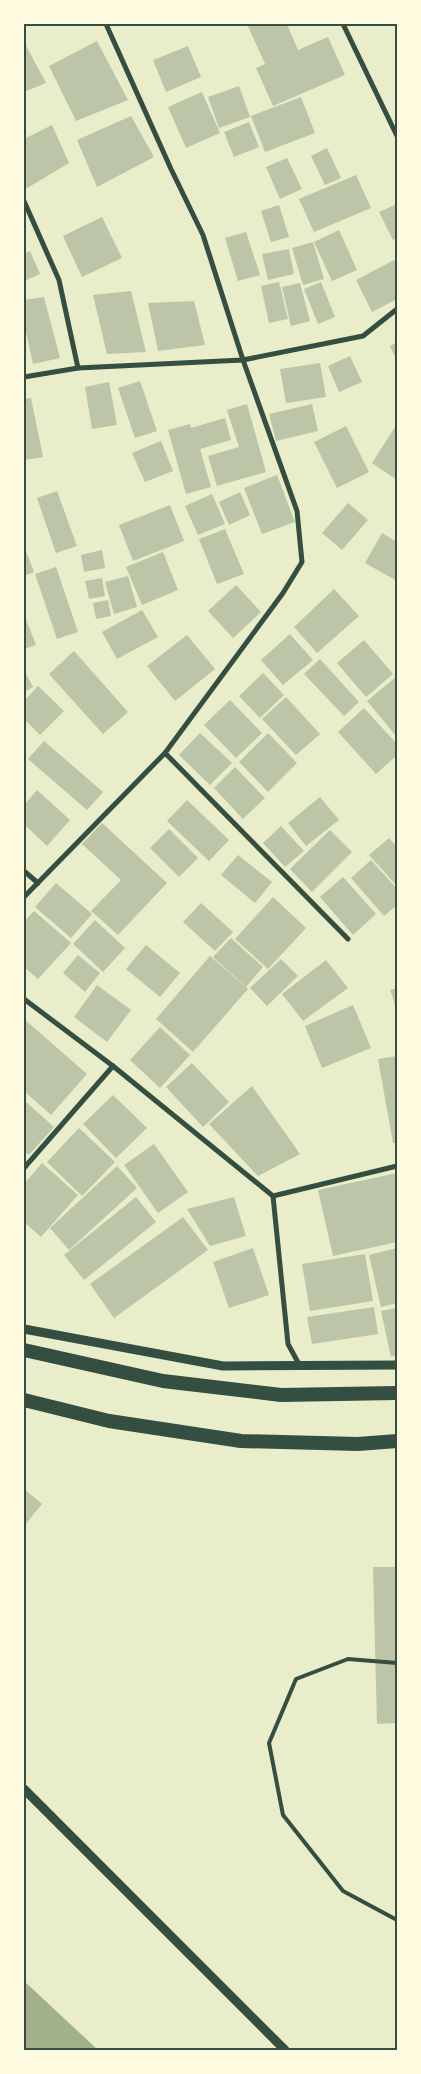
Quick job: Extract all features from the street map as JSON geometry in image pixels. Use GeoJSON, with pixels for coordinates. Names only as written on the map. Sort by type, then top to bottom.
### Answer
{"type":"FeatureCollection","features":[{"type":"Feature","properties":{"kind":"highway"},"geometry":{"type":"LineString","coordinates":[[24,1350],[164,1382],[281,1395],[397,1393]]}},
{"type":"Feature","properties":{"kind":"highway"},"geometry":{"type":"LineString","coordinates":[[24,1400],[109,1421],[241,1441],[358,1444],[397,1441]]}},
{"type":"Feature","properties":{"kind":"street"},"geometry":{"type":"LineString","coordinates":[[24,897],[165,753],[283,593],[302,562],[297,511],[243,360],[203,234],[170,169],[106,24]]}},
{"type":"Feature","properties":{"kind":"street"},"geometry":{"type":"LineString","coordinates":[[343,24],[397,136]]}},
{"type":"Feature","properties":{"kind":"street"},"geometry":{"type":"LineString","coordinates":[[24,201],[59,280],[78,368]]}},
{"type":"Feature","properties":{"kind":"street"},"geometry":{"type":"LineString","coordinates":[[24,377],[78,368],[243,360],[363,336],[397,309]]}},
{"type":"Feature","properties":{"kind":"street"},"geometry":{"type":"LineString","coordinates":[[165,753],[348,939]]}},
{"type":"Feature","properties":{"kind":"street"},"geometry":{"type":"LineString","coordinates":[[24,871],[38,883]]}},
{"type":"Feature","properties":{"kind":"street"},"geometry":{"type":"LineString","coordinates":[[24,999],[113,1066],[273,1196],[288,1344],[300,1366]]}},
{"type":"Feature","properties":{"kind":"street"},"geometry":{"type":"LineString","coordinates":[[24,1168],[113,1066]]}},
{"type":"Feature","properties":{"kind":"street"},"geometry":{"type":"LineString","coordinates":[[273,1196],[397,1166]]}},
{"type":"Feature","properties":{"kind":"street"},"geometry":{"type":"LineString","coordinates":[[24,1329],[222,1366],[397,1365]]}},
{"type":"Feature","properties":{"kind":"street"},"geometry":{"type":"LineString","coordinates":[[24,1790],[285,2050]]}},
{"type":"Feature","properties":{"kind":"lane"},"geometry":{"type":"LineString","coordinates":[[397,1663],[348,1659],[296,1679],[269,1743],[283,1815],[343,1891],[397,1920]]}},
{"type":"Feature","properties":{"kind":"shaded area"},"geometry":{"type":"Polygon","coordinates":[[[24,1981],[98,2050],[24,2050],[24,1981]]]}},
{"type":"Feature","properties":{"kind":"building"},"geometry":{"type":"Polygon","coordinates":[[[247,24],[287,24],[298,50],[328,37],[345,75],[273,106],[256,68],[265,64],[247,24]]]}},
{"type":"Feature","properties":{"kind":"building"},"geometry":{"type":"Polygon","coordinates":[[[97,41],[128,100],[76,121],[49,66],[97,41]]]}},
{"type":"Feature","properties":{"kind":"building"},"geometry":{"type":"Polygon","coordinates":[[[24,42],[46,83],[24,92],[24,42]]]}},
{"type":"Feature","properties":{"kind":"building"},"geometry":{"type":"Polygon","coordinates":[[[188,46],[201,77],[166,92],[153,60],[188,46]]]}},
{"type":"Feature","properties":{"kind":"building"},"geometry":{"type":"Polygon","coordinates":[[[239,86],[250,117],[219,128],[208,97],[239,86]]]}},
{"type":"Feature","properties":{"kind":"building"},"geometry":{"type":"Polygon","coordinates":[[[202,92],[220,133],[186,148],[168,107],[202,92]]]}},
{"type":"Feature","properties":{"kind":"building"},"geometry":{"type":"Polygon","coordinates":[[[301,97],[315,133],[265,152],[251,116],[301,97]]]}},
{"type":"Feature","properties":{"kind":"building"},"geometry":{"type":"Polygon","coordinates":[[[131,116],[154,157],[97,187],[77,140],[131,116]]]}},
{"type":"Feature","properties":{"kind":"building"},"geometry":{"type":"Polygon","coordinates":[[[249,122],[259,147],[234,157],[224,132],[249,122]]]}},
{"type":"Feature","properties":{"kind":"building"},"geometry":{"type":"Polygon","coordinates":[[[52,125],[69,163],[24,190],[24,139],[52,125]]]}},
{"type":"Feature","properties":{"kind":"building"},"geometry":{"type":"Polygon","coordinates":[[[327,148],[341,178],[325,185],[311,156],[327,148]]]}},
{"type":"Feature","properties":{"kind":"building"},"geometry":{"type":"Polygon","coordinates":[[[287,158],[302,189],[280,199],[266,167],[287,158]]]}},
{"type":"Feature","properties":{"kind":"building"},"geometry":{"type":"Polygon","coordinates":[[[356,175],[371,208],[314,232],[299,199],[356,175]]]}},
{"type":"Feature","properties":{"kind":"building"},"geometry":{"type":"Polygon","coordinates":[[[397,204],[397,238],[393,240],[379,212],[397,204]]]}},
{"type":"Feature","properties":{"kind":"building"},"geometry":{"type":"Polygon","coordinates":[[[279,205],[289,237],[271,242],[261,211],[279,205]]]}},
{"type":"Feature","properties":{"kind":"building"},"geometry":{"type":"Polygon","coordinates":[[[102,217],[122,258],[82,277],[63,236],[102,217]]]}},
{"type":"Feature","properties":{"kind":"building"},"geometry":{"type":"Polygon","coordinates":[[[339,230],[357,270],[332,281],[314,242],[339,230]]]}},
{"type":"Feature","properties":{"kind":"building"},"geometry":{"type":"Polygon","coordinates":[[[246,232],[260,275],[238,281],[225,238],[246,232]]]}},
{"type":"Feature","properties":{"kind":"building"},"geometry":{"type":"Polygon","coordinates":[[[313,242],[324,279],[303,285],[292,248],[313,242]]]}},
{"type":"Feature","properties":{"kind":"building"},"geometry":{"type":"Polygon","coordinates":[[[289,249],[294,274],[268,280],[262,254],[289,249]]]}},
{"type":"Feature","properties":{"kind":"building"},"geometry":{"type":"Polygon","coordinates":[[[30,251],[40,274],[24,281],[24,254],[30,251]]]}},
{"type":"Feature","properties":{"kind":"building"},"geometry":{"type":"Polygon","coordinates":[[[394,260],[397,266],[397,299],[372,312],[356,280],[394,260]]]}},
{"type":"Feature","properties":{"kind":"building"},"geometry":{"type":"Polygon","coordinates":[[[279,282],[288,319],[269,323],[261,286],[279,282]]]}},
{"type":"Feature","properties":{"kind":"building"},"geometry":{"type":"Polygon","coordinates":[[[321,282],[335,317],[318,324],[304,289],[321,282]]]}},
{"type":"Feature","properties":{"kind":"building"},"geometry":{"type":"Polygon","coordinates":[[[300,283],[310,321],[291,326],[282,287],[300,283]]]}},
{"type":"Feature","properties":{"kind":"building"},"geometry":{"type":"Polygon","coordinates":[[[131,291],[146,352],[107,354],[93,295],[131,291]]]}},
{"type":"Feature","properties":{"kind":"building"},"geometry":{"type":"Polygon","coordinates":[[[44,297],[60,358],[33,364],[24,323],[24,300],[44,297]]]}},
{"type":"Feature","properties":{"kind":"building"},"geometry":{"type":"Polygon","coordinates":[[[194,301],[205,345],[158,351],[148,303],[194,301]]]}},
{"type":"Feature","properties":{"kind":"building"},"geometry":{"type":"Polygon","coordinates":[[[397,342],[397,361],[390,346],[397,342]]]}},
{"type":"Feature","properties":{"kind":"building"},"geometry":{"type":"Polygon","coordinates":[[[350,356],[362,382],[339,392],[328,366],[350,356]]]}},
{"type":"Feature","properties":{"kind":"building"},"geometry":{"type":"Polygon","coordinates":[[[320,363],[326,397],[286,403],[280,369],[320,363]]]}},
{"type":"Feature","properties":{"kind":"building"},"geometry":{"type":"Polygon","coordinates":[[[140,381],[157,431],[135,438],[118,388],[140,381]]]}},
{"type":"Feature","properties":{"kind":"building"},"geometry":{"type":"Polygon","coordinates":[[[109,382],[117,425],[92,429],[85,387],[109,382]]]}},
{"type":"Feature","properties":{"kind":"building"},"geometry":{"type":"Polygon","coordinates":[[[31,398],[43,457],[24,460],[24,399],[31,398]]]}},
{"type":"Feature","properties":{"kind":"building"},"geometry":{"type":"Polygon","coordinates":[[[247,404],[266,472],[217,486],[208,456],[239,447],[227,410],[247,404]]]}},
{"type":"Feature","properties":{"kind":"building"},"geometry":{"type":"Polygon","coordinates":[[[312,404],[318,431],[276,441],[269,414],[312,404]]]}},
{"type":"Feature","properties":{"kind":"building"},"geometry":{"type":"Polygon","coordinates":[[[225,418],[231,440],[200,449],[211,487],[186,494],[168,430],[190,424],[191,428],[225,418]]]}},
{"type":"Feature","properties":{"kind":"building"},"geometry":{"type":"Polygon","coordinates":[[[346,426],[369,472],[337,488],[314,442],[346,426]]]}},
{"type":"Feature","properties":{"kind":"building"},"geometry":{"type":"Polygon","coordinates":[[[395,427],[397,428],[397,480],[372,463],[395,427]]]}},
{"type":"Feature","properties":{"kind":"building"},"geometry":{"type":"Polygon","coordinates":[[[161,441],[173,471],[145,482],[132,453],[161,441]]]}},
{"type":"Feature","properties":{"kind":"building"},"geometry":{"type":"Polygon","coordinates":[[[277,475],[295,522],[262,534],[244,488],[277,475]]]}},
{"type":"Feature","properties":{"kind":"building"},"geometry":{"type":"Polygon","coordinates":[[[57,491],[77,546],[56,553],[37,498],[57,491]]]}},
{"type":"Feature","properties":{"kind":"building"},"geometry":{"type":"Polygon","coordinates":[[[240,492],[250,515],[229,525],[219,502],[240,492]]]}},
{"type":"Feature","properties":{"kind":"building"},"geometry":{"type":"Polygon","coordinates":[[[212,494],[225,524],[198,535],[185,506],[212,494]]]}},
{"type":"Feature","properties":{"kind":"building"},"geometry":{"type":"Polygon","coordinates":[[[348,503],[368,520],[342,550],[322,533],[348,503]]]}},
{"type":"Feature","properties":{"kind":"building"},"geometry":{"type":"Polygon","coordinates":[[[170,505],[184,541],[133,561],[119,525],[170,505]]]}},
{"type":"Feature","properties":{"kind":"building"},"geometry":{"type":"Polygon","coordinates":[[[225,529],[244,574],[217,584],[199,539],[225,529]]]}},
{"type":"Feature","properties":{"kind":"building"},"geometry":{"type":"Polygon","coordinates":[[[382,533],[397,542],[397,581],[365,563],[382,533]]]}},
{"type":"Feature","properties":{"kind":"building"},"geometry":{"type":"Polygon","coordinates":[[[24,546],[34,572],[24,576],[24,546]]]}},
{"type":"Feature","properties":{"kind":"building"},"geometry":{"type":"Polygon","coordinates":[[[102,550],[105,568],[84,572],[81,555],[102,550]]]}},
{"type":"Feature","properties":{"kind":"building"},"geometry":{"type":"Polygon","coordinates":[[[163,552],[178,590],[142,605],[126,567],[163,552]]]}},
{"type":"Feature","properties":{"kind":"building"},"geometry":{"type":"Polygon","coordinates":[[[56,567],[78,632],[57,639],[35,574],[56,567]]]}},
{"type":"Feature","properties":{"kind":"building"},"geometry":{"type":"Polygon","coordinates":[[[128,576],[137,607],[114,614],[105,582],[128,576]]]}},
{"type":"Feature","properties":{"kind":"building"},"geometry":{"type":"Polygon","coordinates":[[[102,578],[105,596],[89,599],[85,581],[102,578]]]}},
{"type":"Feature","properties":{"kind":"building"},"geometry":{"type":"Polygon","coordinates":[[[236,585],[261,612],[233,638],[208,611],[236,585]]]}},
{"type":"Feature","properties":{"kind":"building"},"geometry":{"type":"Polygon","coordinates":[[[334,589],[359,616],[317,653],[294,627],[334,589]]]}},
{"type":"Feature","properties":{"kind":"building"},"geometry":{"type":"Polygon","coordinates":[[[108,600],[111,616],[96,619],[93,603],[108,600]]]}},
{"type":"Feature","properties":{"kind":"building"},"geometry":{"type":"Polygon","coordinates":[[[142,610],[158,637],[117,659],[102,632],[142,610]]]}},
{"type":"Feature","properties":{"kind":"building"},"geometry":{"type":"Polygon","coordinates":[[[24,614],[36,645],[24,649],[24,614]]]}},
{"type":"Feature","properties":{"kind":"building"},"geometry":{"type":"Polygon","coordinates":[[[290,634],[313,660],[283,685],[261,660],[290,634]]]}},
{"type":"Feature","properties":{"kind":"building"},"geometry":{"type":"Polygon","coordinates":[[[187,635],[215,669],[175,701],[147,666],[187,635]]]}},
{"type":"Feature","properties":{"kind":"building"},"geometry":{"type":"Polygon","coordinates":[[[364,640],[393,674],[366,697],[337,663],[364,640]]]}},
{"type":"Feature","properties":{"kind":"building"},"geometry":{"type":"Polygon","coordinates":[[[74,651],[128,712],[103,734],[49,674],[74,651]]]}},
{"type":"Feature","properties":{"kind":"building"},"geometry":{"type":"Polygon","coordinates":[[[320,659],[359,702],[344,716],[304,674],[320,659]]]}},
{"type":"Feature","properties":{"kind":"building"},"geometry":{"type":"Polygon","coordinates":[[[24,670],[33,687],[24,692],[24,670]]]}},
{"type":"Feature","properties":{"kind":"building"},"geometry":{"type":"Polygon","coordinates":[[[263,673],[284,695],[260,718],[239,696],[263,673]]]}},
{"type":"Feature","properties":{"kind":"building"},"geometry":{"type":"Polygon","coordinates":[[[397,676],[397,737],[367,701],[397,676]]]}},
{"type":"Feature","properties":{"kind":"building"},"geometry":{"type":"Polygon","coordinates":[[[38,686],[64,711],[40,735],[24,719],[24,701],[38,686]]]}},
{"type":"Feature","properties":{"kind":"building"},"geometry":{"type":"Polygon","coordinates":[[[286,697],[320,734],[296,755],[262,719],[286,697]]]}},
{"type":"Feature","properties":{"kind":"building"},"geometry":{"type":"Polygon","coordinates":[[[230,700],[262,733],[236,758],[204,725],[230,700]]]}},
{"type":"Feature","properties":{"kind":"building"},"geometry":{"type":"Polygon","coordinates":[[[364,708],[397,744],[397,755],[376,774],[338,732],[364,708]]]}},
{"type":"Feature","properties":{"kind":"building"},"geometry":{"type":"Polygon","coordinates":[[[200,733],[232,763],[210,785],[179,755],[200,733]]]}},
{"type":"Feature","properties":{"kind":"building"},"geometry":{"type":"Polygon","coordinates":[[[268,733],[297,763],[268,792],[239,762],[268,733]]]}},
{"type":"Feature","properties":{"kind":"building"},"geometry":{"type":"Polygon","coordinates":[[[44,741],[103,792],[87,810],[28,759],[44,741]]]}},
{"type":"Feature","properties":{"kind":"building"},"geometry":{"type":"Polygon","coordinates":[[[235,767],[265,798],[243,819],[214,788],[235,767]]]}},
{"type":"Feature","properties":{"kind":"building"},"geometry":{"type":"Polygon","coordinates":[[[37,790],[70,820],[47,846],[24,824],[24,805],[37,790]]]}},
{"type":"Feature","properties":{"kind":"building"},"geometry":{"type":"Polygon","coordinates":[[[320,797],[339,820],[306,846],[288,823],[320,797]]]}},
{"type":"Feature","properties":{"kind":"building"},"geometry":{"type":"Polygon","coordinates":[[[187,800],[229,840],[209,861],[167,821],[187,800]]]}},
{"type":"Feature","properties":{"kind":"building"},"geometry":{"type":"Polygon","coordinates":[[[102,823],[167,883],[118,935],[91,911],[121,880],[82,844],[102,823]]]}},
{"type":"Feature","properties":{"kind":"building"},"geometry":{"type":"Polygon","coordinates":[[[281,826],[304,851],[285,867],[263,843],[281,826]]]}},
{"type":"Feature","properties":{"kind":"building"},"geometry":{"type":"Polygon","coordinates":[[[169,829],[198,858],[179,877],[150,848],[169,829]]]}},
{"type":"Feature","properties":{"kind":"building"},"geometry":{"type":"Polygon","coordinates":[[[330,830],[352,852],[312,892],[290,869],[330,830]]]}},
{"type":"Feature","properties":{"kind":"building"},"geometry":{"type":"Polygon","coordinates":[[[389,838],[397,847],[397,886],[369,855],[389,838]]]}},
{"type":"Feature","properties":{"kind":"building"},"geometry":{"type":"Polygon","coordinates":[[[238,855],[272,882],[255,903],[221,875],[238,855]]]}},
{"type":"Feature","properties":{"kind":"building"},"geometry":{"type":"Polygon","coordinates":[[[371,860],[397,889],[397,905],[384,916],[351,878],[371,860]]]}},
{"type":"Feature","properties":{"kind":"building"},"geometry":{"type":"Polygon","coordinates":[[[343,877],[376,914],[353,935],[320,897],[343,877]]]}},
{"type":"Feature","properties":{"kind":"building"},"geometry":{"type":"Polygon","coordinates":[[[56,883],[92,914],[71,938],[35,907],[56,883]]]}},
{"type":"Feature","properties":{"kind":"building"},"geometry":{"type":"Polygon","coordinates":[[[273,897],[306,928],[268,969],[235,939],[273,897]]]}},
{"type":"Feature","properties":{"kind":"building"},"geometry":{"type":"Polygon","coordinates":[[[201,903],[233,932],[215,951],[183,922],[201,903]]]}},
{"type":"Feature","properties":{"kind":"building"},"geometry":{"type":"Polygon","coordinates":[[[34,911],[71,943],[38,979],[24,967],[24,922],[34,911]]]}},
{"type":"Feature","properties":{"kind":"building"},"geometry":{"type":"Polygon","coordinates":[[[95,920],[125,948],[103,972],[73,944],[95,920]]]}},
{"type":"Feature","properties":{"kind":"building"},"geometry":{"type":"Polygon","coordinates":[[[231,938],[263,967],[246,987],[213,957],[231,938]]]}},
{"type":"Feature","properties":{"kind":"building"},"geometry":{"type":"Polygon","coordinates":[[[146,945],[180,973],[160,997],[126,969],[146,945]]]}},
{"type":"Feature","properties":{"kind":"building"},"geometry":{"type":"Polygon","coordinates":[[[78,955],[100,973],[85,992],[63,973],[78,955]]]}},
{"type":"Feature","properties":{"kind":"building"},"geometry":{"type":"Polygon","coordinates":[[[210,956],[248,989],[193,1052],[156,1019],[210,956]]]}},
{"type":"Feature","properties":{"kind":"building"},"geometry":{"type":"Polygon","coordinates":[[[281,959],[298,976],[267,1006],[250,988],[281,959]]]}},
{"type":"Feature","properties":{"kind":"building"},"geometry":{"type":"Polygon","coordinates":[[[326,960],[348,988],[303,1021],[282,994],[326,960]]]}},
{"type":"Feature","properties":{"kind":"building"},"geometry":{"type":"Polygon","coordinates":[[[97,985],[131,1010],[107,1042],[74,1017],[97,985]]]}},
{"type":"Feature","properties":{"kind":"building"},"geometry":{"type":"Polygon","coordinates":[[[397,988],[397,1010],[390,990],[397,988]]]}},
{"type":"Feature","properties":{"kind":"building"},"geometry":{"type":"Polygon","coordinates":[[[353,1005],[371,1048],[322,1068],[305,1026],[353,1005]]]}},
{"type":"Feature","properties":{"kind":"building"},"geometry":{"type":"Polygon","coordinates":[[[24,1019],[87,1074],[51,1115],[24,1091],[24,1019]]]}},
{"type":"Feature","properties":{"kind":"building"},"geometry":{"type":"Polygon","coordinates":[[[160,1027],[190,1055],[160,1088],[130,1060],[160,1027]]]}},
{"type":"Feature","properties":{"kind":"building"},"geometry":{"type":"Polygon","coordinates":[[[397,1056],[397,1143],[393,1143],[378,1059],[397,1056]]]}},
{"type":"Feature","properties":{"kind":"building"},"geometry":{"type":"Polygon","coordinates":[[[192,1063],[229,1102],[203,1127],[166,1087],[192,1063]]]}},
{"type":"Feature","properties":{"kind":"building"},"geometry":{"type":"Polygon","coordinates":[[[252,1086],[300,1154],[258,1176],[209,1124],[252,1086]]]}},
{"type":"Feature","properties":{"kind":"building"},"geometry":{"type":"Polygon","coordinates":[[[113,1095],[147,1128],[116,1158],[83,1124],[113,1095]]]}},
{"type":"Feature","properties":{"kind":"building"},"geometry":{"type":"Polygon","coordinates":[[[24,1100],[54,1127],[29,1155],[24,1151],[24,1100]]]}},
{"type":"Feature","properties":{"kind":"building"},"geometry":{"type":"Polygon","coordinates":[[[79,1128],[115,1162],[82,1196],[47,1162],[79,1128]]]}},
{"type":"Feature","properties":{"kind":"building"},"geometry":{"type":"Polygon","coordinates":[[[154,1144],[188,1192],[158,1213],[124,1165],[154,1144]]]}},
{"type":"Feature","properties":{"kind":"building"},"geometry":{"type":"Polygon","coordinates":[[[42,1163],[78,1195],[41,1237],[24,1222],[24,1184],[42,1163]]]}},
{"type":"Feature","properties":{"kind":"building"},"geometry":{"type":"Polygon","coordinates":[[[117,1166],[137,1188],[69,1250],[50,1228],[117,1166]]]}},
{"type":"Feature","properties":{"kind":"building"},"geometry":{"type":"Polygon","coordinates":[[[397,1173],[397,1242],[333,1256],[318,1190],[397,1173]]]}},
{"type":"Feature","properties":{"kind":"building"},"geometry":{"type":"Polygon","coordinates":[[[136,1197],[156,1222],[84,1280],[64,1255],[136,1197]]]}},
{"type":"Feature","properties":{"kind":"building"},"geometry":{"type":"Polygon","coordinates":[[[234,1197],[246,1236],[210,1246],[187,1209],[234,1197]]]}},
{"type":"Feature","properties":{"kind":"building"},"geometry":{"type":"Polygon","coordinates":[[[183,1217],[208,1250],[114,1318],[90,1284],[183,1217]]]}},
{"type":"Feature","properties":{"kind":"building"},"geometry":{"type":"Polygon","coordinates":[[[253,1248],[269,1295],[229,1308],[213,1262],[253,1248]]]}},
{"type":"Feature","properties":{"kind":"building"},"geometry":{"type":"Polygon","coordinates":[[[397,1248],[397,1303],[381,1307],[369,1255],[397,1248]]]}},
{"type":"Feature","properties":{"kind":"building"},"geometry":{"type":"Polygon","coordinates":[[[365,1254],[373,1301],[310,1311],[302,1264],[365,1254]]]}},
{"type":"Feature","properties":{"kind":"building"},"geometry":{"type":"Polygon","coordinates":[[[374,1307],[378,1334],[312,1344],[307,1317],[374,1307]]]}},
{"type":"Feature","properties":{"kind":"building"},"geometry":{"type":"Polygon","coordinates":[[[397,1308],[397,1355],[391,1357],[381,1311],[397,1308]]]}},
{"type":"Feature","properties":{"kind":"building"},"geometry":{"type":"Polygon","coordinates":[[[24,1489],[42,1504],[24,1526],[24,1489]]]}},
{"type":"Feature","properties":{"kind":"building"},"geometry":{"type":"Polygon","coordinates":[[[373,1567],[397,1567],[397,1723],[377,1724],[373,1567]]]}}]}
